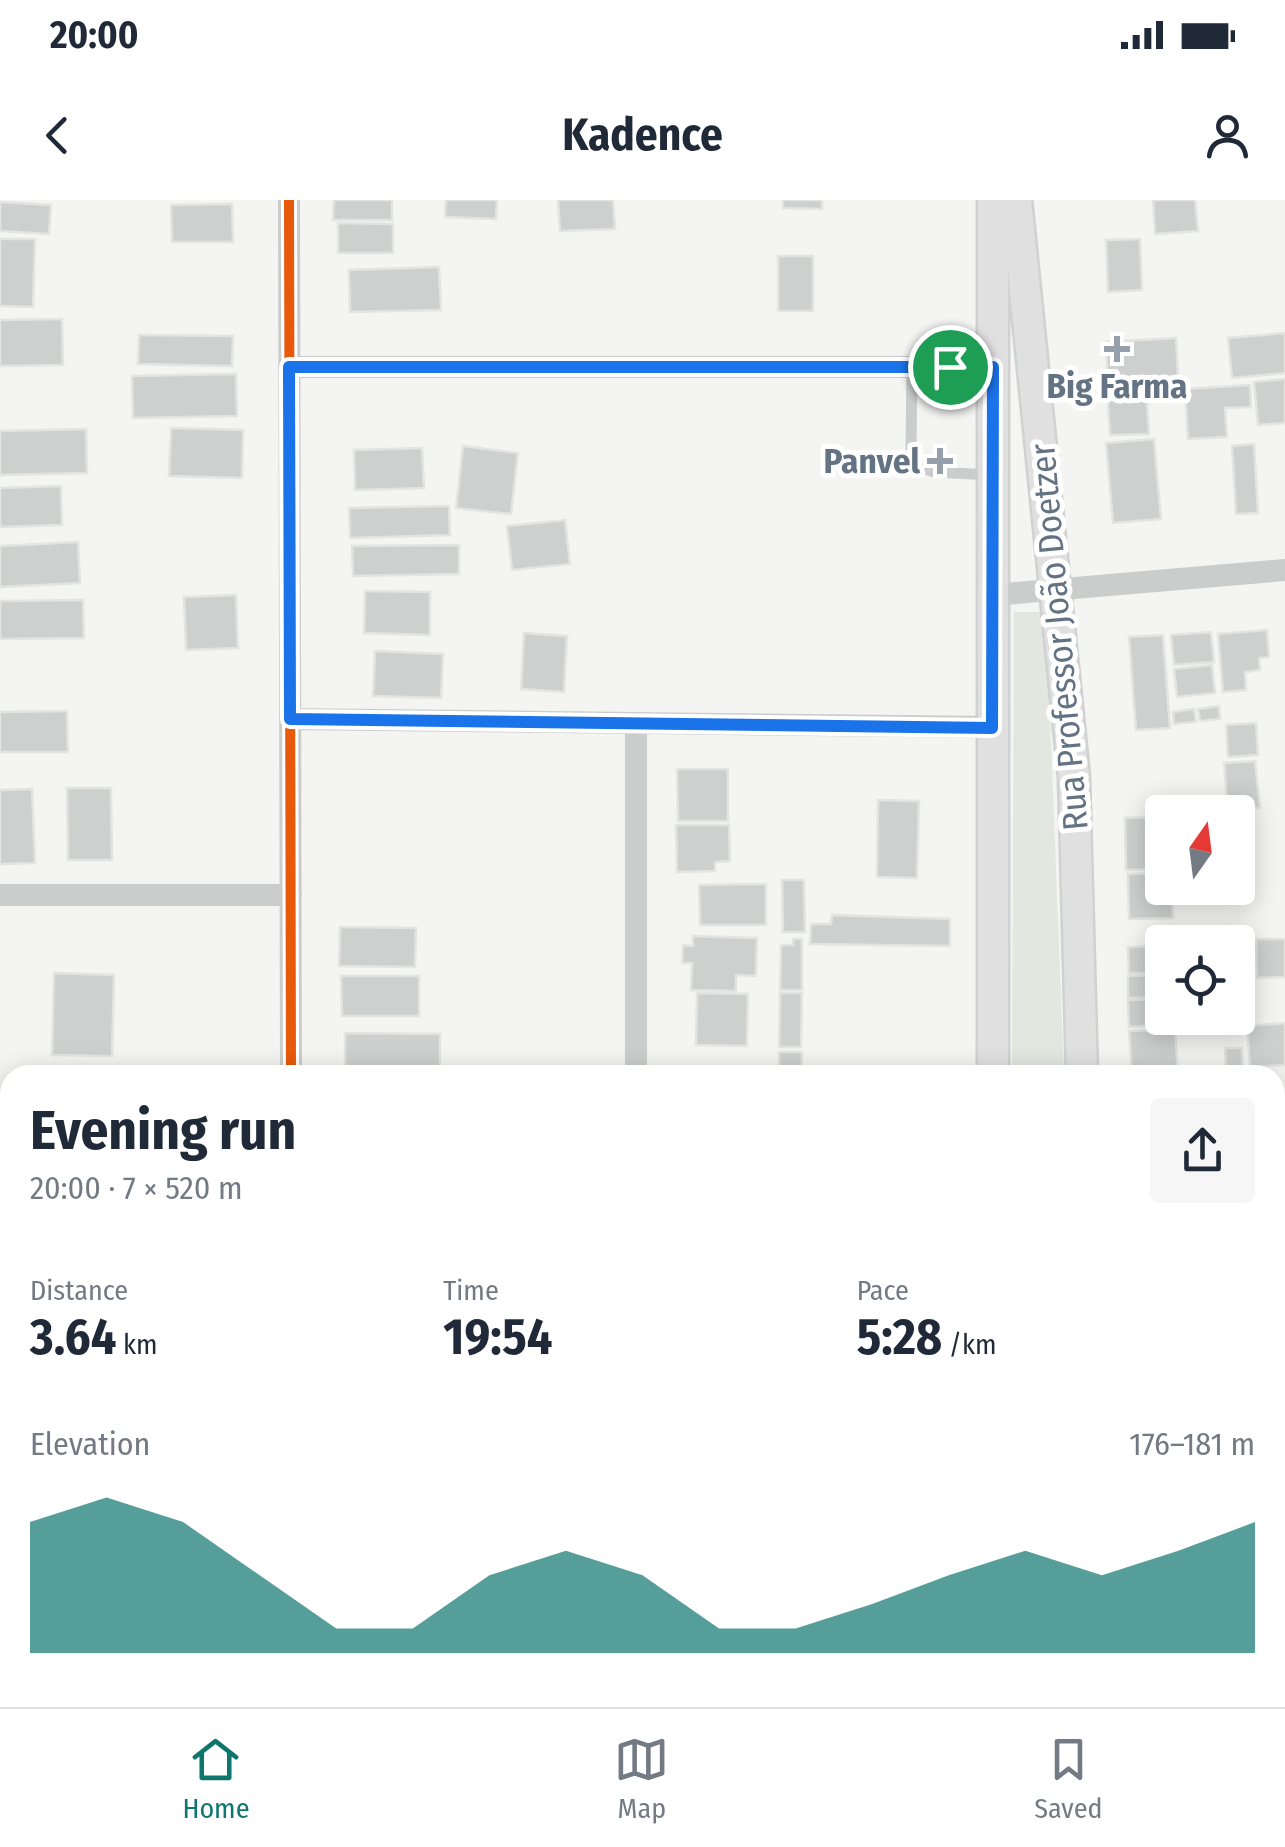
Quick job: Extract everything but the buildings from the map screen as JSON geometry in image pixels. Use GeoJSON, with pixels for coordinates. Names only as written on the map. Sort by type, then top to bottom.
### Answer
{"type":"FeatureCollection","features":[{"type":"Feature","properties":{"kind":"main road","name":"Rua Professor João Doetzer"},"geometry":{"type":"LineString","coordinates":[[992,1065],[993,200]]}},
{"type":"Feature","properties":{"kind":"main road","name":"Rua Professor João Doetzer"},"geometry":{"type":"LineString","coordinates":[[1016,200],[1058,590],[1076,825],[1082,1065]]}},
{"type":"Feature","properties":{"kind":"street"},"geometry":{"type":"LineString","coordinates":[[289,200],[291,1065]]}},
{"type":"Feature","properties":{"kind":"street"},"geometry":{"type":"LineString","coordinates":[[289,367],[993,367]]}},
{"type":"Feature","properties":{"kind":"street"},"geometry":{"type":"LineString","coordinates":[[992,594],[1285,570]]}},
{"type":"Feature","properties":{"kind":"street"},"geometry":{"type":"LineString","coordinates":[[290,719],[992,728]]}},
{"type":"Feature","properties":{"kind":"street"},"geometry":{"type":"LineString","coordinates":[[636,723],[636,1065]]}},
{"type":"Feature","properties":{"kind":"street"},"geometry":{"type":"LineString","coordinates":[[0,895],[291,895]]}},
{"type":"Feature","properties":{"kind":"lane"},"geometry":{"type":"LineString","coordinates":[[912,366],[911,450],[918,466],[934,472],[993,474]]}},
{"type":"Feature","properties":{"kind":"shaded area"},"geometry":{"type":"Polygon","coordinates":[[[1014,612],[1046,612],[1064,1065],[1012,1065],[1014,612]]]}},
{"type":"Feature","properties":{"kind":"cycle path"},"geometry":{"type":"LineString","coordinates":[[289,200],[291,1065]]}},
{"type":"Feature","properties":{"kind":"cycle path"},"geometry":{"type":"LineString","coordinates":[[289,367],[993,367]]}},
{"type":"Feature","properties":{"kind":"cycle path"},"geometry":{"type":"LineString","coordinates":[[290,719],[992,727]]}},
{"type":"Feature","properties":{"kind":"place","name":"Big Farma"},"geometry":{"type":"Point","coordinates":[1117,349]}},
{"type":"Feature","properties":{"kind":"place","name":"Panvel"},"geometry":{"type":"Point","coordinates":[940,461]}},
{"type":"Feature","properties":{"kind":"route"},"geometry":{"type":"LineString","coordinates":[[289,367],[950,367],[993,367],[992,728],[290,719],[289,367]]}}]}
